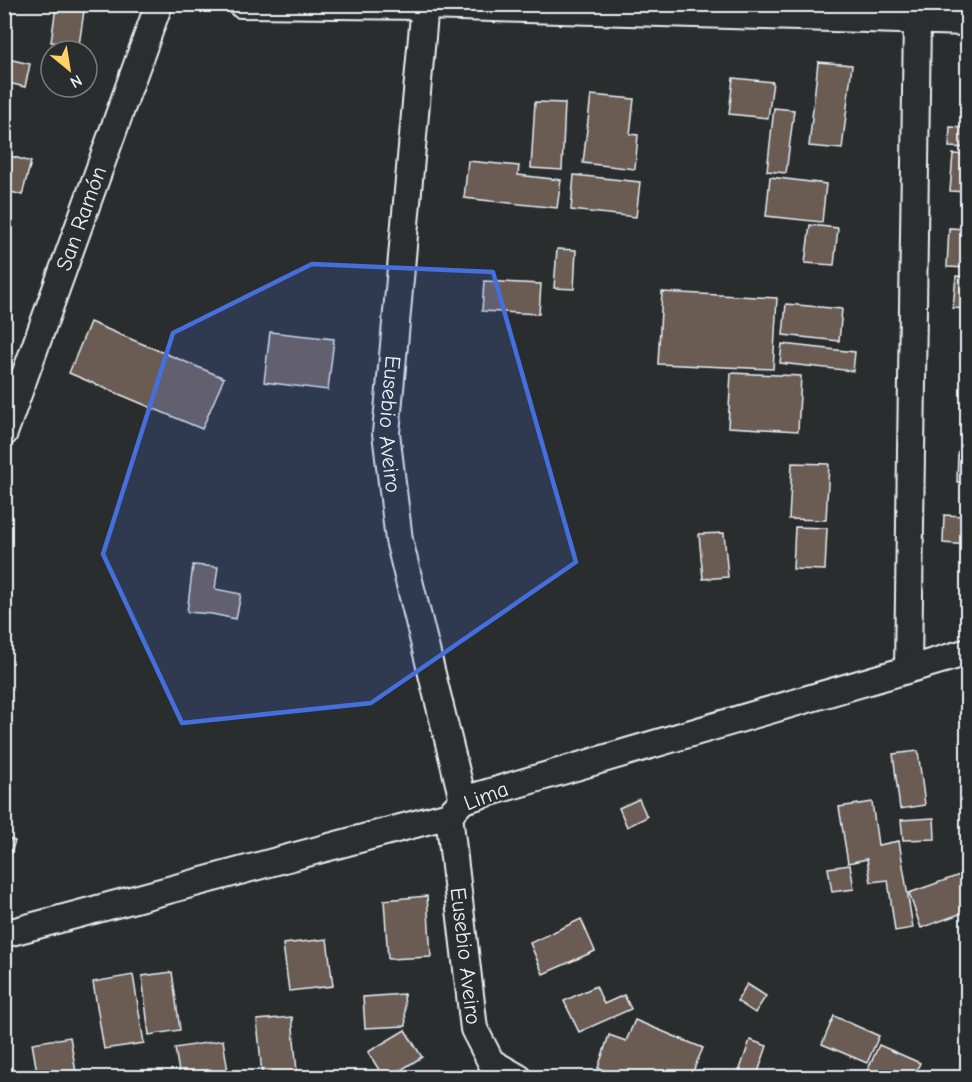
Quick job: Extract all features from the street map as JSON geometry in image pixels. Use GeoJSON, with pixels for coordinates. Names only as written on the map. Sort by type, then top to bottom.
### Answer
{"type":"FeatureCollection","features":[{"type":"Feature","properties":{"kind":"street","name":"San Ramón"},"geometry":{"type":"LineString","coordinates":[[4,433],[159,4]]}},
{"type":"Feature","properties":{"kind":"street"},"geometry":{"type":"LineString","coordinates":[[241,4],[425,5],[968,22]]}},
{"type":"Feature","properties":{"kind":"street","name":"Eusebio Aveiro"},"geometry":{"type":"LineString","coordinates":[[425,5],[386,433],[399,540],[456,808],[474,1029],[491,1062],[519,1077]]}},
{"type":"Feature","properties":{"kind":"street"},"geometry":{"type":"LineString","coordinates":[[908,669],[917,20]]}},
{"type":"Feature","properties":{"kind":"street","name":"Lima"},"geometry":{"type":"LineString","coordinates":[[4,934],[456,808],[968,652]]}},
{"type":"Feature","properties":{"kind":"highlighted area"},"geometry":{"type":"Polygon","coordinates":[[[312,264],[493,272],[576,562],[371,703],[182,723],[103,554],[173,333],[312,264]]]}},
{"type":"Feature","properties":{"kind":"building"},"geometry":{"type":"Polygon","coordinates":[[[56,7],[84,11],[80,39],[51,39],[56,7]]]}},
{"type":"Feature","properties":{"kind":"building"},"geometry":{"type":"Polygon","coordinates":[[[4,58],[30,64],[25,87],[4,82],[4,58]]]}},
{"type":"Feature","properties":{"kind":"building"},"geometry":{"type":"Polygon","coordinates":[[[818,62],[852,65],[842,149],[809,146],[818,62]]]}},
{"type":"Feature","properties":{"kind":"building"},"geometry":{"type":"Polygon","coordinates":[[[733,78],[773,82],[768,118],[729,114],[733,78]]]}},
{"type":"Feature","properties":{"kind":"building"},"geometry":{"type":"Polygon","coordinates":[[[591,95],[634,99],[630,134],[638,135],[635,169],[583,163],[591,95]]]}},
{"type":"Feature","properties":{"kind":"building"},"geometry":{"type":"Polygon","coordinates":[[[535,102],[565,103],[562,170],[531,168],[535,102]]]}},
{"type":"Feature","properties":{"kind":"building"},"geometry":{"type":"Polygon","coordinates":[[[774,108],[794,110],[786,173],[767,171],[774,108]]]}},
{"type":"Feature","properties":{"kind":"building"},"geometry":{"type":"Polygon","coordinates":[[[950,127],[968,128],[968,148],[949,147],[950,127]]]}},
{"type":"Feature","properties":{"kind":"building"},"geometry":{"type":"Polygon","coordinates":[[[4,154],[31,162],[22,195],[4,190],[4,154]]]}},
{"type":"Feature","properties":{"kind":"building"},"geometry":{"type":"Polygon","coordinates":[[[953,154],[968,155],[968,192],[950,191],[953,154]]]}},
{"type":"Feature","properties":{"kind":"building"},"geometry":{"type":"Polygon","coordinates":[[[468,161],[519,166],[518,175],[561,180],[557,208],[464,198],[468,161]]]}},
{"type":"Feature","properties":{"kind":"building"},"geometry":{"type":"Polygon","coordinates":[[[574,175],[640,182],[636,217],[571,210],[574,175]]]}},
{"type":"Feature","properties":{"kind":"building"},"geometry":{"type":"Polygon","coordinates":[[[770,177],[826,184],[822,222],[766,216],[770,177]]]}},
{"type":"Feature","properties":{"kind":"building"},"geometry":{"type":"Polygon","coordinates":[[[810,225],[838,228],[834,265],[805,263],[810,225]]]}},
{"type":"Feature","properties":{"kind":"building"},"geometry":{"type":"Polygon","coordinates":[[[949,228],[968,229],[968,268],[947,267],[949,228]]]}},
{"type":"Feature","properties":{"kind":"building"},"geometry":{"type":"Polygon","coordinates":[[[557,249],[576,250],[574,289],[554,288],[557,249]]]}},
{"type":"Feature","properties":{"kind":"building"},"geometry":{"type":"Polygon","coordinates":[[[956,276],[968,277],[968,309],[953,308],[956,276]]]}},
{"type":"Feature","properties":{"kind":"building"},"geometry":{"type":"Polygon","coordinates":[[[484,281],[541,284],[539,314],[482,311],[484,281]]]}},
{"type":"Feature","properties":{"kind":"building"},"geometry":{"type":"Polygon","coordinates":[[[662,292],[777,298],[773,369],[658,364],[662,292]]]}},
{"type":"Feature","properties":{"kind":"building"},"geometry":{"type":"Polygon","coordinates":[[[786,304],[842,309],[839,341],[783,335],[786,304]]]}},
{"type":"Feature","properties":{"kind":"building"},"geometry":{"type":"Polygon","coordinates":[[[90,322],[224,378],[202,429],[69,373],[90,322]]]}},
{"type":"Feature","properties":{"kind":"building"},"geometry":{"type":"Polygon","coordinates":[[[270,332],[334,339],[328,390],[264,382],[270,332]]]}},
{"type":"Feature","properties":{"kind":"building"},"geometry":{"type":"Polygon","coordinates":[[[782,344],[855,352],[853,371],[780,363],[782,344]]]}},
{"type":"Feature","properties":{"kind":"building"},"geometry":{"type":"Polygon","coordinates":[[[731,373],[801,376],[798,431],[728,427],[731,373]]]}},
{"type":"Feature","properties":{"kind":"building"},"geometry":{"type":"Polygon","coordinates":[[[958,452],[968,453],[968,483],[957,482],[958,452]]]}},
{"type":"Feature","properties":{"kind":"building"},"geometry":{"type":"Polygon","coordinates":[[[792,463],[829,464],[826,520],[789,519],[792,463]]]}},
{"type":"Feature","properties":{"kind":"building"},"geometry":{"type":"Polygon","coordinates":[[[965,488],[968,488],[968,545],[943,543],[944,515],[964,516],[965,488]]]}},
{"type":"Feature","properties":{"kind":"building"},"geometry":{"type":"Polygon","coordinates":[[[795,527],[827,528],[825,570],[793,569],[795,527]]]}},
{"type":"Feature","properties":{"kind":"building"},"geometry":{"type":"Polygon","coordinates":[[[724,533],[728,577],[703,579],[699,534],[724,533]]]}},
{"type":"Feature","properties":{"kind":"building"},"geometry":{"type":"Polygon","coordinates":[[[193,565],[218,567],[215,589],[241,594],[236,619],[187,612],[193,565]]]}},
{"type":"Feature","properties":{"kind":"building"},"geometry":{"type":"Polygon","coordinates":[[[918,751],[925,805],[900,809],[893,754],[918,751]]]}},
{"type":"Feature","properties":{"kind":"building"},"geometry":{"type":"Polygon","coordinates":[[[639,799],[647,817],[627,827],[619,808],[639,799]]]}},
{"type":"Feature","properties":{"kind":"building"},"geometry":{"type":"Polygon","coordinates":[[[872,802],[878,845],[899,841],[913,928],[895,931],[888,880],[871,882],[867,859],[848,863],[839,807],[872,802]]]}},
{"type":"Feature","properties":{"kind":"building"},"geometry":{"type":"Polygon","coordinates":[[[934,818],[935,839],[903,840],[901,820],[934,818]]]}},
{"type":"Feature","properties":{"kind":"building"},"geometry":{"type":"Polygon","coordinates":[[[4,837],[15,841],[4,873],[4,837]]]}},
{"type":"Feature","properties":{"kind":"building"},"geometry":{"type":"Polygon","coordinates":[[[850,865],[854,889],[832,892],[828,868],[850,865]]]}},
{"type":"Feature","properties":{"kind":"building"},"geometry":{"type":"Polygon","coordinates":[[[968,872],[968,911],[921,928],[909,893],[968,872]]]}},
{"type":"Feature","properties":{"kind":"building"},"geometry":{"type":"Polygon","coordinates":[[[427,896],[431,957],[388,959],[384,900],[427,896]]]}},
{"type":"Feature","properties":{"kind":"building"},"geometry":{"type":"Polygon","coordinates":[[[581,919],[595,951],[543,974],[530,943],[581,919]]]}},
{"type":"Feature","properties":{"kind":"building"},"geometry":{"type":"Polygon","coordinates":[[[327,939],[333,986],[289,991],[283,944],[327,939]]]}},
{"type":"Feature","properties":{"kind":"building"},"geometry":{"type":"Polygon","coordinates":[[[172,972],[180,1030],[149,1035],[142,976],[172,972]]]}},
{"type":"Feature","properties":{"kind":"building"},"geometry":{"type":"Polygon","coordinates":[[[133,975],[144,1043],[104,1049],[93,982],[133,975]]]}},
{"type":"Feature","properties":{"kind":"building"},"geometry":{"type":"Polygon","coordinates":[[[747,984],[766,996],[755,1013],[737,1001],[747,984]]]}},
{"type":"Feature","properties":{"kind":"building"},"geometry":{"type":"Polygon","coordinates":[[[596,986],[604,1004],[624,995],[631,1009],[579,1032],[564,1001],[596,986]]]}},
{"type":"Feature","properties":{"kind":"building"},"geometry":{"type":"Polygon","coordinates":[[[404,994],[406,1026],[365,1028],[363,997],[404,994]]]}},
{"type":"Feature","properties":{"kind":"building"},"geometry":{"type":"Polygon","coordinates":[[[834,1016],[879,1036],[867,1063],[822,1044],[834,1016]]]}},
{"type":"Feature","properties":{"kind":"building"},"geometry":{"type":"Polygon","coordinates":[[[292,1017],[297,1072],[262,1075],[257,1020],[292,1017]]]}},
{"type":"Feature","properties":{"kind":"building"},"geometry":{"type":"Polygon","coordinates":[[[635,1020],[703,1048],[690,1078],[676,1078],[662,1071],[660,1078],[626,1078],[598,1068],[609,1035],[626,1041],[635,1020]]]}},
{"type":"Feature","properties":{"kind":"building"},"geometry":{"type":"Polygon","coordinates":[[[405,1030],[422,1057],[388,1078],[384,1078],[368,1052],[405,1030]]]}},
{"type":"Feature","properties":{"kind":"building"},"geometry":{"type":"Polygon","coordinates":[[[70,1037],[77,1078],[38,1078],[32,1043],[70,1037]]]}},
{"type":"Feature","properties":{"kind":"building"},"geometry":{"type":"Polygon","coordinates":[[[223,1040],[229,1078],[180,1078],[175,1048],[223,1040]]]}},
{"type":"Feature","properties":{"kind":"building"},"geometry":{"type":"Polygon","coordinates":[[[750,1040],[767,1046],[756,1078],[737,1078],[750,1040]]]}},
{"type":"Feature","properties":{"kind":"building"},"geometry":{"type":"Polygon","coordinates":[[[879,1045],[920,1063],[913,1078],[864,1078],[879,1045]]]}}]}
